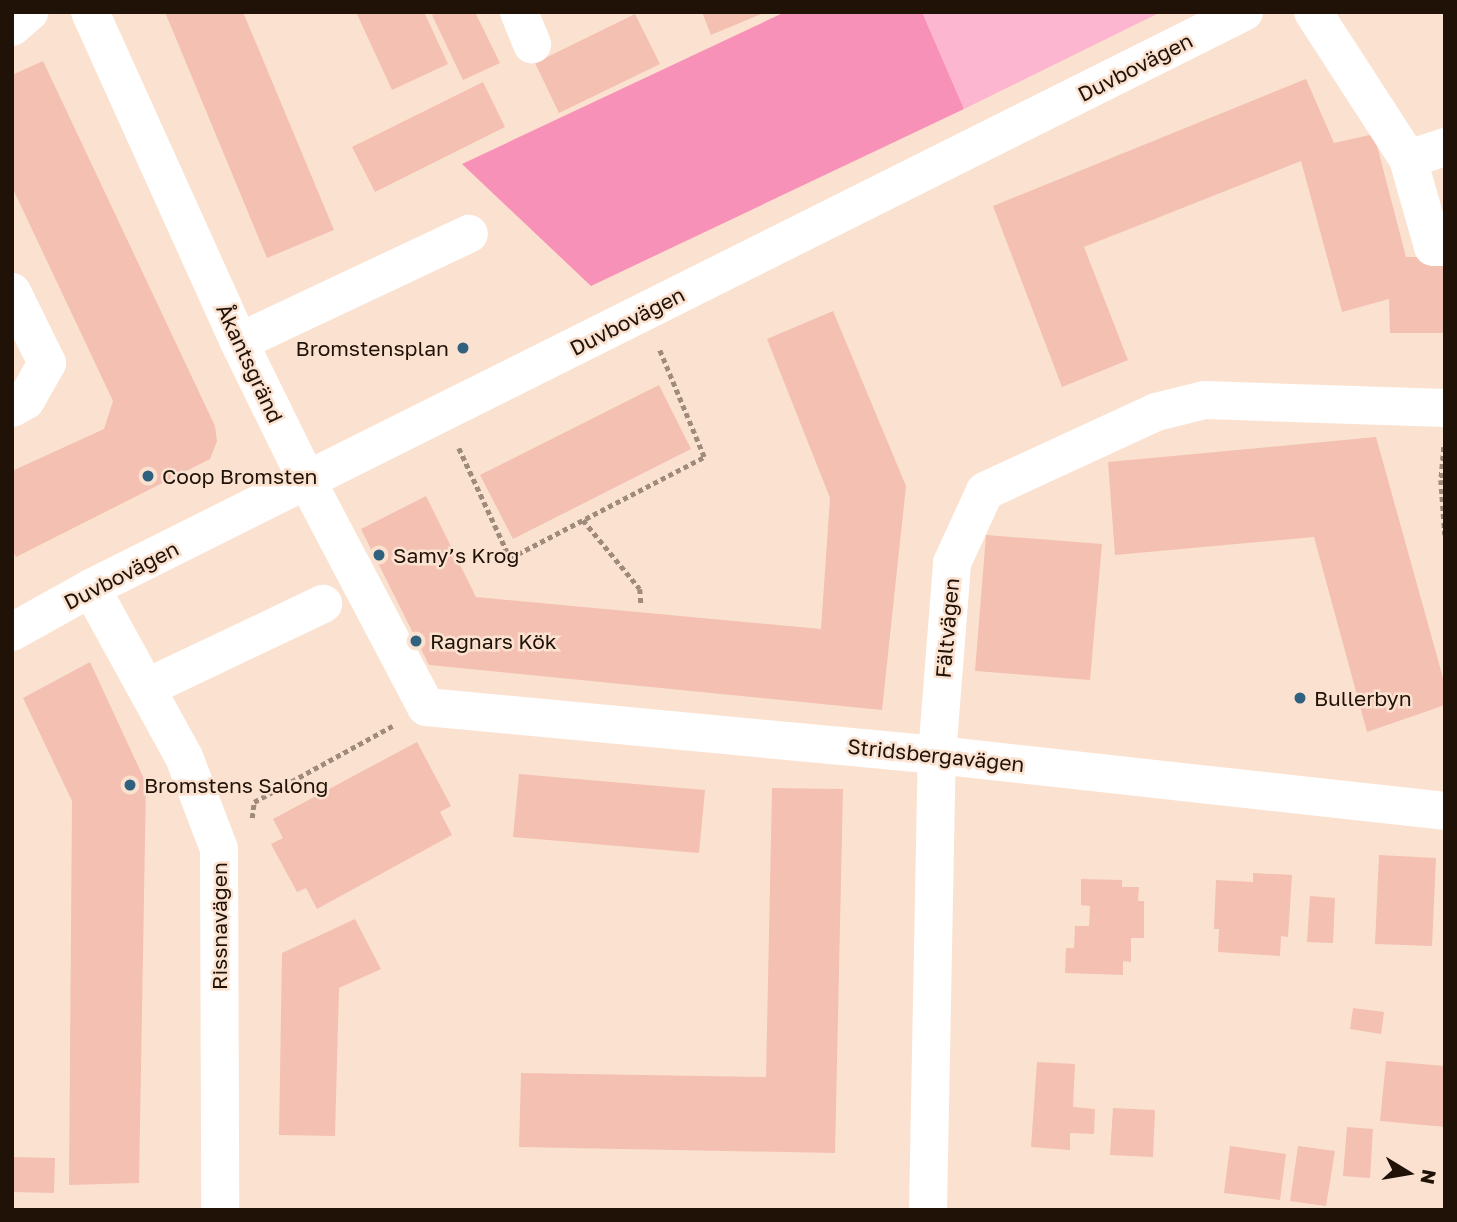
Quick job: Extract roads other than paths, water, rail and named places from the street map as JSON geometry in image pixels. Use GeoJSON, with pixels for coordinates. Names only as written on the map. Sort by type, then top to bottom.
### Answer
{"type":"FeatureCollection","features":[{"type":"Feature","properties":{"kind":"street"},"geometry":{"type":"LineString","coordinates":[[12,27],[29,12]]}},
{"type":"Feature","properties":{"kind":"street","name":"Åkantsgränd"},"geometry":{"type":"LineString","coordinates":[[90,12],[239,342],[306,481],[426,707]]}},
{"type":"Feature","properties":{"kind":"street","name":"Duvbovägen"},"geometry":{"type":"LineString","coordinates":[[12,632],[91,588],[1244,12]]}},
{"type":"Feature","properties":{"kind":"street"},"geometry":{"type":"LineString","coordinates":[[1314,12],[1408,159],[1433,247],[1445,247]]}},
{"type":"Feature","properties":{"kind":"street"},"geometry":{"type":"LineString","coordinates":[[1408,159],[1445,147]]}},
{"type":"Feature","properties":{"kind":"street"},"geometry":{"type":"LineString","coordinates":[[239,342],[469,234]]}},
{"type":"Feature","properties":{"kind":"street"},"geometry":{"type":"LineString","coordinates":[[12,292],[47,363],[26,400],[12,408]]}},
{"type":"Feature","properties":{"kind":"street","name":"Fältvägen"},"geometry":{"type":"LineString","coordinates":[[928,1210],[937,755],[952,563],[985,491],[1156,412],[1205,400],[1445,408]]}},
{"type":"Feature","properties":{"kind":"street","name":"Rissnavägen"},"geometry":{"type":"LineString","coordinates":[[91,588],[148,687],[184,757],[219,849],[220,1210]]}},
{"type":"Feature","properties":{"kind":"street"},"geometry":{"type":"LineString","coordinates":[[148,687],[323,604]]}},
{"type":"Feature","properties":{"kind":"street","name":"Stridsbergavägen"},"geometry":{"type":"LineString","coordinates":[[426,707],[937,755],[1445,811]]}},
{"type":"Feature","properties":{"kind":"place","name":"Bromstensplan"},"geometry":{"type":"Point","coordinates":[463,348]}},
{"type":"Feature","properties":{"kind":"place","name":"Coop Bromsten"},"geometry":{"type":"Point","coordinates":[148,476]}},
{"type":"Feature","properties":{"kind":"place","name":"Samy’s Krog"},"geometry":{"type":"Point","coordinates":[379,555]}},
{"type":"Feature","properties":{"kind":"place","name":"Ragnars Kök"},"geometry":{"type":"Point","coordinates":[416,641]}},
{"type":"Feature","properties":{"kind":"place","name":"Bullerbyn"},"geometry":{"type":"Point","coordinates":[1300,698]}},
{"type":"Feature","properties":{"kind":"place","name":"Bromstens Salong"},"geometry":{"type":"Point","coordinates":[130,785]}}]}
